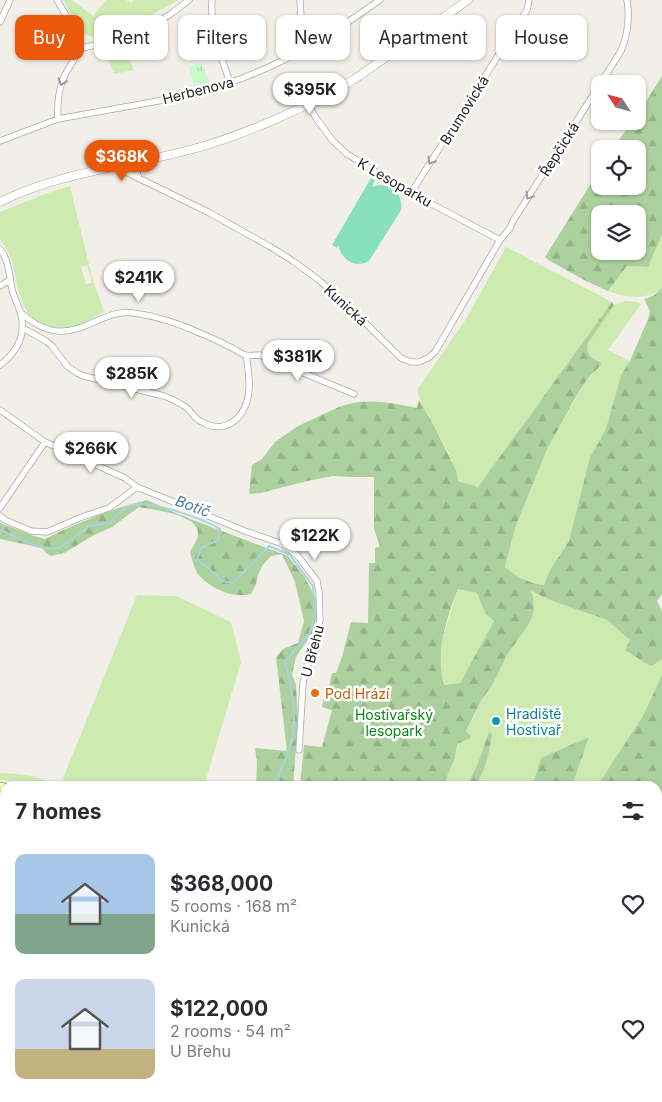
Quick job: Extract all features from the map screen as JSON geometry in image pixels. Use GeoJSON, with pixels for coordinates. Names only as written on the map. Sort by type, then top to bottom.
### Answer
{"type":"FeatureCollection","features":[{"type":"Feature","properties":{"kind":"street"},"geometry":{"type":"LineString","coordinates":[[0,22],[10,0]]}},
{"type":"Feature","properties":{"kind":"street"},"geometry":{"type":"LineString","coordinates":[[57,0],[65,15]]}},
{"type":"Feature","properties":{"kind":"street"},"geometry":{"type":"LineString","coordinates":[[84,47],[122,39],[144,31],[172,14],[188,0]]}},
{"type":"Feature","properties":{"kind":"street"},"geometry":{"type":"LineString","coordinates":[[212,0],[211,10],[216,40],[230,83]]}},
{"type":"Feature","properties":{"kind":"street"},"geometry":{"type":"LineString","coordinates":[[300,0],[301,15]]}},
{"type":"Feature","properties":{"kind":"street","name":"Herbenova"},"geometry":{"type":"LineString","coordinates":[[350,20],[380,0]]}},
{"type":"Feature","properties":{"kind":"street"},"geometry":{"type":"LineString","coordinates":[[0,202],[18,193],[78,174],[191,149],[255,128],[308,104],[354,79],[468,0]]}},
{"type":"Feature","properties":{"kind":"street","name":"Brumovická"},"geometry":{"type":"LineString","coordinates":[[411,192],[527,10],[529,0]]}},
{"type":"Feature","properties":{"kind":"street","name":"Řepčická"},"geometry":{"type":"LineString","coordinates":[[500,240],[510,228],[621,51],[628,27],[627,0]]}},
{"type":"Feature","properties":{"kind":"street"},"geometry":{"type":"LineString","coordinates":[[58,119],[59,91],[65,74],[75,60]]}},
{"type":"Feature","properties":{"kind":"street","name":"Herbenova"},"geometry":{"type":"LineString","coordinates":[[0,141],[58,119],[196,94],[230,83],[283,60]]}},
{"type":"Feature","properties":{"kind":"street","name":"K Lesoparku"},"geometry":{"type":"LineString","coordinates":[[308,104],[333,141],[352,158],[500,240]]}},
{"type":"Feature","properties":{"kind":"street"},"geometry":{"type":"LineString","coordinates":[[133,162],[139,178]]}},
{"type":"Feature","properties":{"kind":"street","name":"Kunická"},"geometry":{"type":"LineString","coordinates":[[122,164],[128,173],[208,212],[270,246],[293,261],[343,301],[399,357],[411,362],[424,360],[435,352],[500,240]]}},
{"type":"Feature","properties":{"kind":"street"},"geometry":{"type":"LineString","coordinates":[[0,249],[7,260],[10,280],[23,328],[21,338],[14,351],[0,365]]}},
{"type":"Feature","properties":{"kind":"street"},"geometry":{"type":"LineString","coordinates":[[0,286],[10,280]]}},
{"type":"Feature","properties":{"kind":"street"},"geometry":{"type":"LineString","coordinates":[[20,312],[43,328],[61,331],[85,326],[105,316],[121,312],[133,312],[198,332],[228,345],[246,356],[260,355],[354,394]]}},
{"type":"Feature","properties":{"kind":"street"},"geometry":{"type":"LineString","coordinates":[[23,328],[52,346],[67,366],[77,373],[169,398],[188,409],[199,421],[211,427],[230,424],[241,414],[250,388],[246,356]]}},
{"type":"Feature","properties":{"kind":"street","name":"U Břehu"},"geometry":{"type":"LineString","coordinates":[[0,410],[45,442],[125,478],[137,487],[280,544],[297,555],[317,580],[320,620],[303,683],[299,750]]}},
{"type":"Feature","properties":{"kind":"street"},"geometry":{"type":"LineString","coordinates":[[0,508],[45,442]]}},
{"type":"Feature","properties":{"kind":"street"},"geometry":{"type":"LineString","coordinates":[[0,516],[4,520],[31,531],[46,532],[109,508],[137,487]]}},
{"type":"Feature","properties":{"kind":"green space"},"geometry":{"type":"Polygon","coordinates":[[[63,0],[72,0],[93,16],[106,0],[126,0],[131,3],[134,0],[179,0],[150,15],[94,15],[94,38],[84,34],[84,15],[71,15],[63,0]]]}},
{"type":"Feature","properties":{"kind":"green space"},"geometry":{"type":"Polygon","coordinates":[[[108,60],[130,60],[134,70],[114,74],[108,60]]]}},
{"type":"Feature","properties":{"kind":"green space"},"geometry":{"type":"Polygon","coordinates":[[[201,62],[210,84],[195,89],[189,67],[201,62]]]}},
{"type":"Feature","properties":{"kind":"green space"},"geometry":{"type":"Polygon","coordinates":[[[662,76],[662,235],[648,267],[627,266],[608,291],[584,280],[545,257],[591,183],[591,195],[646,195],[646,140],[619,140],[626,130],[646,130],[646,101],[662,76]]]}},
{"type":"Feature","properties":{"kind":"green space"},"geometry":{"type":"Polygon","coordinates":[[[371,178],[375,180],[372,187],[389,187],[397,193],[400,198],[401,210],[369,261],[359,264],[350,262],[343,255],[338,245],[337,248],[332,245],[371,178]]]}},
{"type":"Feature","properties":{"kind":"green space"},"geometry":{"type":"Polygon","coordinates":[[[70,186],[92,277],[104,312],[77,326],[64,328],[50,327],[40,324],[33,318],[23,303],[11,257],[0,239],[0,212],[70,186]],[[87,265],[81,267],[86,284],[92,283],[87,265]]]}},
{"type":"Feature","properties":{"kind":"green space"},"geometry":{"type":"Polygon","coordinates":[[[662,235],[662,288],[650,295],[636,297],[608,291],[627,266],[648,267],[662,235]]]}},
{"type":"Feature","properties":{"kind":"green space"},"geometry":{"type":"Polygon","coordinates":[[[506,247],[612,302],[478,487],[458,481],[445,446],[422,404],[417,390],[466,319],[506,247]]]}},
{"type":"Feature","properties":{"kind":"green space","name":"Hostivařský lesopark"},"geometry":{"type":"Polygon","coordinates":[[[662,288],[662,594],[657,601],[662,611],[662,659],[650,666],[625,650],[630,640],[607,620],[550,600],[531,591],[534,610],[529,624],[507,655],[494,682],[481,701],[466,731],[471,736],[470,738],[457,744],[455,758],[445,781],[300,781],[304,745],[322,747],[332,710],[322,707],[326,685],[329,686],[332,673],[336,673],[351,622],[368,623],[369,563],[375,563],[375,548],[380,546],[374,529],[374,477],[333,476],[261,493],[249,494],[252,465],[262,459],[275,442],[298,426],[339,407],[358,402],[368,402],[417,408],[419,400],[456,470],[458,481],[478,487],[612,302],[614,305],[588,343],[589,353],[602,363],[581,389],[548,447],[515,528],[505,567],[523,579],[544,585],[550,570],[569,541],[590,457],[605,431],[621,375],[630,361],[648,319],[650,311],[644,299],[653,296],[662,288]],[[458,589],[446,624],[441,648],[444,685],[460,683],[494,621],[485,613],[477,593],[458,589]]]}},
{"type":"Feature","properties":{"kind":"green space"},"geometry":{"type":"Polygon","coordinates":[[[625,301],[641,304],[608,350],[630,361],[621,375],[605,431],[590,457],[569,541],[550,570],[544,585],[528,581],[505,568],[515,528],[548,447],[589,376],[602,363],[589,353],[588,342],[614,305],[625,301]]]}},
{"type":"Feature","properties":{"kind":"green space"},"geometry":{"type":"Polygon","coordinates":[[[147,500],[185,517],[288,556],[304,576],[316,599],[317,614],[313,632],[296,657],[292,674],[296,685],[298,721],[293,781],[256,781],[255,748],[287,751],[276,657],[283,649],[298,643],[304,621],[295,582],[282,554],[271,556],[262,566],[251,594],[237,595],[215,588],[198,574],[190,552],[198,536],[196,527],[191,521],[174,514],[139,507],[112,527],[64,553],[51,556],[42,548],[0,539],[0,523],[45,539],[95,516],[147,500]]]}},
{"type":"Feature","properties":{"kind":"green space"},"geometry":{"type":"Polygon","coordinates":[[[458,589],[477,593],[485,613],[494,621],[460,683],[444,685],[440,668],[440,656],[446,627],[458,589]]]}},
{"type":"Feature","properties":{"kind":"green space"},"geometry":{"type":"Polygon","coordinates":[[[530,591],[607,620],[631,640],[625,650],[655,664],[662,659],[662,675],[643,716],[600,781],[574,781],[589,737],[541,758],[534,781],[479,781],[482,775],[478,763],[469,781],[445,781],[455,758],[457,744],[494,682],[507,655],[529,624],[534,610],[530,591]]]}},
{"type":"Feature","properties":{"kind":"green space"},"geometry":{"type":"Polygon","coordinates":[[[137,595],[176,596],[231,622],[241,662],[205,781],[62,781],[137,595]]]}},
{"type":"Feature","properties":{"kind":"green space"},"geometry":{"type":"Polygon","coordinates":[[[662,675],[662,781],[600,781],[643,716],[662,675]]]}},
{"type":"Feature","properties":{"kind":"green space"},"geometry":{"type":"Polygon","coordinates":[[[489,732],[492,734],[482,773],[478,781],[469,781],[489,732]]]}},
{"type":"Feature","properties":{"kind":"green space"},"geometry":{"type":"Polygon","coordinates":[[[589,737],[574,781],[534,781],[541,758],[589,737]]]}},
{"type":"Feature","properties":{"kind":"green space"},"geometry":{"type":"Polygon","coordinates":[[[0,773],[18,774],[47,781],[0,780],[0,773]]]}},
{"type":"Feature","properties":{"kind":"waterway","name":"Botič"},"geometry":{"type":"LineString","coordinates":[[0,530],[46,549],[60,548],[89,526],[110,523],[126,508],[138,504],[147,504],[180,512],[220,529],[218,540],[201,548],[197,559],[223,581],[233,583],[269,546],[290,555],[313,586],[315,613],[310,633],[285,661],[292,694],[294,728],[287,754],[276,781]]}},
{"type":"Feature","properties":{"kind":"place","name":"Pod Hrází"},"geometry":{"type":"Point","coordinates":[315,693]}},
{"type":"Feature","properties":{"kind":"place","name":"Hradiště Hostivař"},"geometry":{"type":"Point","coordinates":[496,721]}}]}
